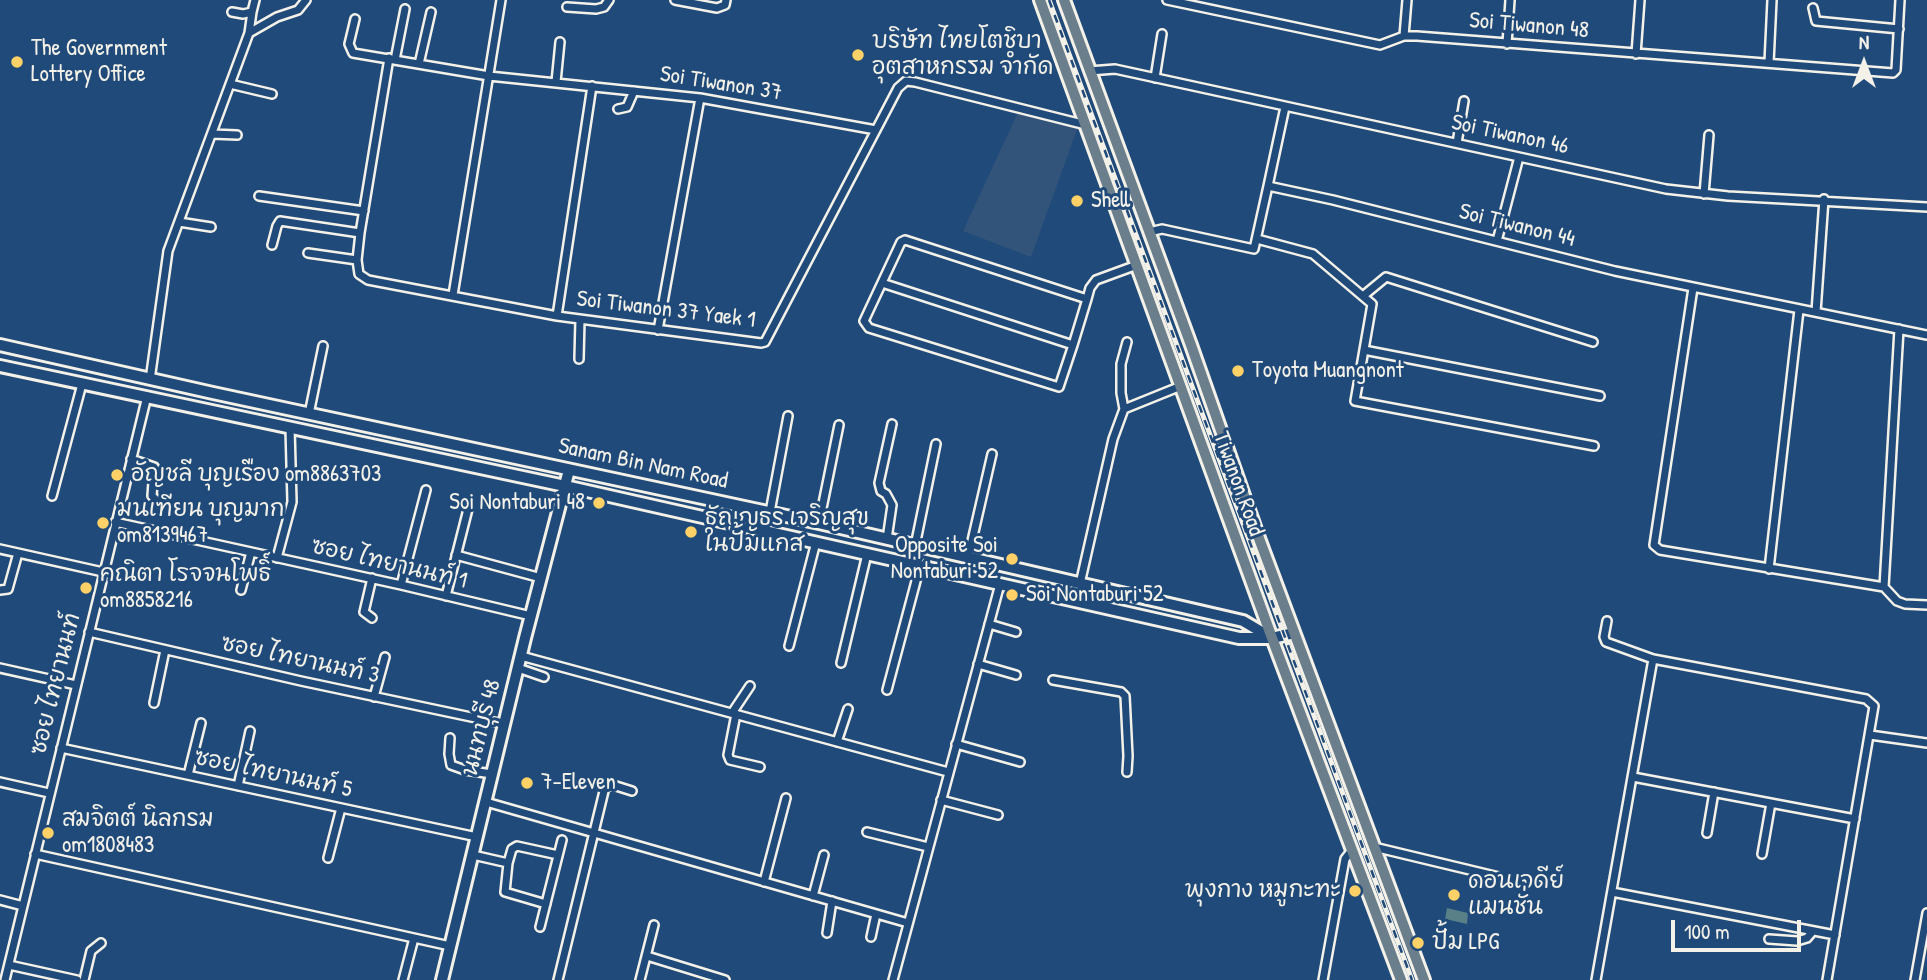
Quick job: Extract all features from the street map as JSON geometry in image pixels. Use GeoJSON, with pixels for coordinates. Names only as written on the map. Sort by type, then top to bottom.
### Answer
{"type":"FeatureCollection","features":[{"type":"Feature","properties":{"kind":"main road","name":"Tiwanon Road"},"geometry":{"type":"LineString","coordinates":[[1041,0],[1272,638],[1401,980]]}},
{"type":"Feature","properties":{"kind":"main road","name":"Tiwanon Road"},"geometry":{"type":"LineString","coordinates":[[1064,0],[1294,633],[1424,980]]}},
{"type":"Feature","properties":{"kind":"main road"},"geometry":{"type":"LineString","coordinates":[[1079,106],[1099,99]]}},
{"type":"Feature","properties":{"kind":"main road","name":"Sanam Bin Nam Road"},"geometry":{"type":"LineString","coordinates":[[0,345],[150,380],[819,523],[1243,621],[1272,638]]}},
{"type":"Feature","properties":{"kind":"main road","name":"Sanam Bin Nam Road"},"geometry":{"type":"LineString","coordinates":[[0,366],[565,486],[1240,638],[1272,638],[1294,633]]}},
{"type":"Feature","properties":{"kind":"main road"},"geometry":{"type":"LineString","coordinates":[[147,397],[150,380]]}},
{"type":"Feature","properties":{"kind":"main road","name":"นนทบุรี 48"},"geometry":{"type":"LineString","coordinates":[[442,980],[569,470]]}},
{"type":"Feature","properties":{"kind":"street"},"geometry":{"type":"LineString","coordinates":[[150,380],[164,268],[250,33],[255,0]]}},
{"type":"Feature","properties":{"kind":"street"},"geometry":{"type":"LineString","coordinates":[[250,33],[277,17],[298,9],[306,0]]}},
{"type":"Feature","properties":{"kind":"street"},"geometry":{"type":"LineString","coordinates":[[453,295],[501,0]]}},
{"type":"Feature","properties":{"kind":"street"},"geometry":{"type":"LineString","coordinates":[[568,7],[596,9],[604,7],[609,0]]}},
{"type":"Feature","properties":{"kind":"street"},"geometry":{"type":"LineString","coordinates":[[675,0],[717,8],[725,5],[726,0]]}},
{"type":"Feature","properties":{"kind":"street","name":"Soi Tiwanon 48"},"geometry":{"type":"LineString","coordinates":[[1167,0],[1380,45],[1404,36],[1893,73],[1896,70],[1899,29]]}},
{"type":"Feature","properties":{"kind":"street"},"geometry":{"type":"LineString","coordinates":[[1404,36],[1407,0]]}},
{"type":"Feature","properties":{"kind":"street"},"geometry":{"type":"LineString","coordinates":[[1507,44],[1510,0]]}},
{"type":"Feature","properties":{"kind":"street"},"geometry":{"type":"LineString","coordinates":[[1636,54],[1640,0]]}},
{"type":"Feature","properties":{"kind":"street"},"geometry":{"type":"LineString","coordinates":[[1769,63],[1772,0]]}},
{"type":"Feature","properties":{"kind":"street"},"geometry":{"type":"LineString","coordinates":[[1813,8],[1816,21],[1899,29],[1900,0]]}},
{"type":"Feature","properties":{"kind":"street"},"geometry":{"type":"LineString","coordinates":[[308,253],[357,260],[392,59],[405,9]]}},
{"type":"Feature","properties":{"kind":"street"},"geometry":{"type":"LineString","coordinates":[[232,12],[252,12]]}},
{"type":"Feature","properties":{"kind":"street"},"geometry":{"type":"LineString","coordinates":[[419,64],[431,12]]}},
{"type":"Feature","properties":{"kind":"street","name":"Soi Tiwanon 37"},"geometry":{"type":"LineString","coordinates":[[355,19],[349,44],[353,53],[489,76],[701,98],[876,130]]}},
{"type":"Feature","properties":{"kind":"street"},"geometry":{"type":"LineString","coordinates":[[1155,78],[1162,34]]}},
{"type":"Feature","properties":{"kind":"street"},"geometry":{"type":"LineString","coordinates":[[556,82],[560,42]]}},
{"type":"Feature","properties":{"kind":"street","name":"Soi Tiwanon 46"},"geometry":{"type":"LineString","coordinates":[[1089,71],[1108,68],[1666,189],[1704,194],[1927,207]]}},
{"type":"Feature","properties":{"kind":"street"},"geometry":{"type":"LineString","coordinates":[[876,130],[898,88],[906,81],[1086,125]]}},
{"type":"Feature","properties":{"kind":"street"},"geometry":{"type":"LineString","coordinates":[[230,84],[272,94]]}},
{"type":"Feature","properties":{"kind":"street"},"geometry":{"type":"LineString","coordinates":[[557,316],[592,86]]}},
{"type":"Feature","properties":{"kind":"street"},"geometry":{"type":"LineString","coordinates":[[618,109],[627,107],[634,91]]}},
{"type":"Feature","properties":{"kind":"street"},"geometry":{"type":"LineString","coordinates":[[658,330],[701,98]]}},
{"type":"Feature","properties":{"kind":"street"},"geometry":{"type":"LineString","coordinates":[[1457,143],[1464,101]]}},
{"type":"Feature","properties":{"kind":"street"},"geometry":{"type":"LineString","coordinates":[[1149,232],[1162,229],[1254,250],[1285,107]]}},
{"type":"Feature","properties":{"kind":"street","name":"Soi Tiwanon 37 Yaek 1"},"geometry":{"type":"LineString","coordinates":[[357,260],[359,274],[368,280],[557,316],[765,342],[876,130]]}},
{"type":"Feature","properties":{"kind":"street"},"geometry":{"type":"LineString","coordinates":[[212,134],[237,135]]}},
{"type":"Feature","properties":{"kind":"street"},"geometry":{"type":"LineString","coordinates":[[1704,194],[1709,135]]}},
{"type":"Feature","properties":{"kind":"street"},"geometry":{"type":"LineString","coordinates":[[1497,241],[1519,157]]}},
{"type":"Feature","properties":{"kind":"street","name":"Soi Tiwanon 44"},"geometry":{"type":"LineString","coordinates":[[1268,186],[1615,271],[1927,335]]}},
{"type":"Feature","properties":{"kind":"street"},"geometry":{"type":"LineString","coordinates":[[259,195],[364,211]]}},
{"type":"Feature","properties":{"kind":"street"},"geometry":{"type":"LineString","coordinates":[[1816,312],[1824,199]]}},
{"type":"Feature","properties":{"kind":"street"},"geometry":{"type":"LineString","coordinates":[[272,245],[281,221],[360,233]]}},
{"type":"Feature","properties":{"kind":"street"},"geometry":{"type":"LineString","coordinates":[[179,222],[211,227]]}},
{"type":"Feature","properties":{"kind":"street"},"geometry":{"type":"LineString","coordinates":[[1257,239],[1313,254],[1372,304],[1355,401],[1594,446]]}},
{"type":"Feature","properties":{"kind":"street"},"geometry":{"type":"LineString","coordinates":[[1087,299],[905,240],[901,242],[864,321],[869,328],[1059,387],[1073,345],[1087,299],[1090,288],[1096,280],[1137,265]]}},
{"type":"Feature","properties":{"kind":"street"},"geometry":{"type":"LineString","coordinates":[[1363,296],[1386,277],[1593,342]]}},
{"type":"Feature","properties":{"kind":"street"},"geometry":{"type":"LineString","coordinates":[[882,283],[1073,345]]}},
{"type":"Feature","properties":{"kind":"street"},"geometry":{"type":"LineString","coordinates":[[1693,288],[1654,545],[1660,550],[1884,587],[1897,601],[1927,605]]}},
{"type":"Feature","properties":{"kind":"street"},"geometry":{"type":"LineString","coordinates":[[1769,569],[1799,310]]}},
{"type":"Feature","properties":{"kind":"street"},"geometry":{"type":"LineString","coordinates":[[579,359],[580,319]]}},
{"type":"Feature","properties":{"kind":"street"},"geometry":{"type":"LineString","coordinates":[[1884,587],[1899,329]]}},
{"type":"Feature","properties":{"kind":"street"},"geometry":{"type":"LineString","coordinates":[[1080,584],[1113,439],[1124,409],[1121,364],[1127,342]]}},
{"type":"Feature","properties":{"kind":"street"},"geometry":{"type":"LineString","coordinates":[[309,414],[323,345]]}},
{"type":"Feature","properties":{"kind":"street"},"geometry":{"type":"LineString","coordinates":[[1364,350],[1600,396]]}},
{"type":"Feature","properties":{"kind":"street"},"geometry":{"type":"LineString","coordinates":[[52,496],[82,384]]}},
{"type":"Feature","properties":{"kind":"street"},"geometry":{"type":"LineString","coordinates":[[1124,409],[1181,386]]}},
{"type":"Feature","properties":{"kind":"street","name":"ซอย ไทยานนท์"},"geometry":{"type":"LineString","coordinates":[[5,980],[147,397]]}},
{"type":"Feature","properties":{"kind":"street"},"geometry":{"type":"LineString","coordinates":[[769,512],[788,416]]}},
{"type":"Feature","properties":{"kind":"street"},"geometry":{"type":"LineString","coordinates":[[887,539],[892,505],[881,491],[879,483],[892,424]]}},
{"type":"Feature","properties":{"kind":"street"},"geometry":{"type":"LineString","coordinates":[[819,523],[839,425]]}},
{"type":"Feature","properties":{"kind":"street"},"geometry":{"type":"LineString","coordinates":[[277,558],[292,502],[290,428]]}},
{"type":"Feature","properties":{"kind":"street"},"geometry":{"type":"LineString","coordinates":[[915,546],[936,444]]}},
{"type":"Feature","properties":{"kind":"street"},"geometry":{"type":"LineString","coordinates":[[968,558],[992,454]]}},
{"type":"Feature","properties":{"kind":"street"},"geometry":{"type":"LineString","coordinates":[[131,459],[153,465],[152,496],[160,504]]}},
{"type":"Feature","properties":{"kind":"street"},"geometry":{"type":"LineString","coordinates":[[401,585],[426,490]]}},
{"type":"Feature","properties":{"kind":"street"},"geometry":{"type":"LineString","coordinates":[[446,596],[468,509]]}},
{"type":"Feature","properties":{"kind":"street","name":"ซอย ไทยานนท์ 1"},"geometry":{"type":"LineString","coordinates":[[116,522],[401,585],[531,617]]}},
{"type":"Feature","properties":{"kind":"street"},"geometry":{"type":"LineString","coordinates":[[789,646],[816,542]]}},
{"type":"Feature","properties":{"kind":"street"},"geometry":{"type":"LineString","coordinates":[[0,549],[103,572]]}},
{"type":"Feature","properties":{"kind":"street"},"geometry":{"type":"LineString","coordinates":[[241,590],[251,552]]}},
{"type":"Feature","properties":{"kind":"street"},"geometry":{"type":"LineString","coordinates":[[0,590],[8,589],[18,553]]}},
{"type":"Feature","properties":{"kind":"street"},"geometry":{"type":"LineString","coordinates":[[841,663],[867,554]]}},
{"type":"Feature","properties":{"kind":"street"},"geometry":{"type":"LineString","coordinates":[[456,555],[541,578]]}},
{"type":"Feature","properties":{"kind":"street"},"geometry":{"type":"LineString","coordinates":[[887,690],[920,566]]}},
{"type":"Feature","properties":{"kind":"street"},"geometry":{"type":"LineString","coordinates":[[372,579],[364,612],[372,618]]}},
{"type":"Feature","properties":{"kind":"street"},"geometry":{"type":"LineString","coordinates":[[893,980],[1000,584]]}},
{"type":"Feature","properties":{"kind":"street"},"geometry":{"type":"LineString","coordinates":[[1607,621],[1604,638],[1606,642],[1653,659],[1866,699],[1874,706],[1826,980]]}},
{"type":"Feature","properties":{"kind":"street"},"geometry":{"type":"LineString","coordinates":[[989,624],[1016,632]]}},
{"type":"Feature","properties":{"kind":"street","name":"ซอย ไทยานนท์ 3"},"geometry":{"type":"LineString","coordinates":[[89,632],[504,724]]}},
{"type":"Feature","properties":{"kind":"street"},"geometry":{"type":"LineString","coordinates":[[154,703],[165,650]]}},
{"type":"Feature","properties":{"kind":"street"},"geometry":{"type":"LineString","coordinates":[[522,656],[948,772]]}},
{"type":"Feature","properties":{"kind":"street"},"geometry":{"type":"LineString","coordinates":[[374,696],[385,657]]}},
{"type":"Feature","properties":{"kind":"street"},"geometry":{"type":"LineString","coordinates":[[1596,980],[1653,659]]}},
{"type":"Feature","properties":{"kind":"street"},"geometry":{"type":"LineString","coordinates":[[978,664],[1016,675]]}},
{"type":"Feature","properties":{"kind":"street"},"geometry":{"type":"LineString","coordinates":[[0,668],[76,685]]}},
{"type":"Feature","properties":{"kind":"street"},"geometry":{"type":"LineString","coordinates":[[518,668],[544,677]]}},
{"type":"Feature","properties":{"kind":"street"},"geometry":{"type":"LineString","coordinates":[[1054,680],[1121,692],[1125,696],[1127,772]]}},
{"type":"Feature","properties":{"kind":"street"},"geometry":{"type":"LineString","coordinates":[[750,686],[734,714],[727,755],[730,760],[760,767]]}},
{"type":"Feature","properties":{"kind":"street"},"geometry":{"type":"LineString","coordinates":[[837,742],[848,709]]}},
{"type":"Feature","properties":{"kind":"street"},"geometry":{"type":"LineString","coordinates":[[188,775],[201,723]]}},
{"type":"Feature","properties":{"kind":"street"},"geometry":{"type":"LineString","coordinates":[[239,786],[250,731]]}},
{"type":"Feature","properties":{"kind":"street"},"geometry":{"type":"LineString","coordinates":[[1870,735],[1927,743]]}},
{"type":"Feature","properties":{"kind":"street"},"geometry":{"type":"LineString","coordinates":[[450,738],[449,754],[452,765],[492,775]]}},
{"type":"Feature","properties":{"kind":"street"},"geometry":{"type":"LineString","coordinates":[[956,744],[1020,762]]}},
{"type":"Feature","properties":{"kind":"street","name":"ซอย ไทยานนท์ 5"},"geometry":{"type":"LineString","coordinates":[[61,747],[478,837]]}},
{"type":"Feature","properties":{"kind":"street"},"geometry":{"type":"LineString","coordinates":[[1633,777],[1855,819]]}},
{"type":"Feature","properties":{"kind":"street"},"geometry":{"type":"LineString","coordinates":[[0,782],[49,793]]}},
{"type":"Feature","properties":{"kind":"street"},"geometry":{"type":"LineString","coordinates":[[558,980],[605,787],[613,785],[632,791]]}},
{"type":"Feature","properties":{"kind":"street"},"geometry":{"type":"LineString","coordinates":[[1707,833],[1714,792]]}},
{"type":"Feature","properties":{"kind":"street"},"geometry":{"type":"LineString","coordinates":[[764,882],[786,799]]}},
{"type":"Feature","properties":{"kind":"street"},"geometry":{"type":"LineString","coordinates":[[941,800],[998,816]]}},
{"type":"Feature","properties":{"kind":"street"},"geometry":{"type":"LineString","coordinates":[[486,802],[908,923]]}},
{"type":"Feature","properties":{"kind":"street"},"geometry":{"type":"LineString","coordinates":[[1762,853],[1770,803]]}},
{"type":"Feature","properties":{"kind":"street"},"geometry":{"type":"LineString","coordinates":[[328,858],[341,808]]}},
{"type":"Feature","properties":{"kind":"street"},"geometry":{"type":"LineString","coordinates":[[867,832],[928,847]]}},
{"type":"Feature","properties":{"kind":"street"},"geometry":{"type":"LineString","coordinates":[[540,926],[562,840]]}},
{"type":"Feature","properties":{"kind":"street"},"geometry":{"type":"LineString","coordinates":[[546,904],[505,892],[508,863],[514,846],[558,855]]}},
{"type":"Feature","properties":{"kind":"street"},"geometry":{"type":"LineString","coordinates":[[1374,847],[1499,877]]}},
{"type":"Feature","properties":{"kind":"street"},"geometry":{"type":"LineString","coordinates":[[1323,980],[1345,859],[1352,850]]}},
{"type":"Feature","properties":{"kind":"street"},"geometry":{"type":"LineString","coordinates":[[35,854],[450,946]]}},
{"type":"Feature","properties":{"kind":"street"},"geometry":{"type":"LineString","coordinates":[[473,855],[508,863]]}},
{"type":"Feature","properties":{"kind":"street"},"geometry":{"type":"LineString","coordinates":[[813,896],[824,855]]}},
{"type":"Feature","properties":{"kind":"street"},"geometry":{"type":"LineString","coordinates":[[1612,892],[1835,936]]}},
{"type":"Feature","properties":{"kind":"street"},"geometry":{"type":"LineString","coordinates":[[0,900],[23,905]]}},
{"type":"Feature","properties":{"kind":"street"},"geometry":{"type":"LineString","coordinates":[[827,933],[832,901]]}},
{"type":"Feature","properties":{"kind":"street"},"geometry":{"type":"LineString","coordinates":[[1915,980],[1923,959],[1927,913]]}},
{"type":"Feature","properties":{"kind":"street"},"geometry":{"type":"LineString","coordinates":[[871,937],[876,914]]}},
{"type":"Feature","properties":{"kind":"street"},"geometry":{"type":"LineString","coordinates":[[639,980],[654,925]]}},
{"type":"Feature","properties":{"kind":"street"},"geometry":{"type":"LineString","coordinates":[[1769,940],[1797,941],[1807,938],[1813,931]]}},
{"type":"Feature","properties":{"kind":"street"},"geometry":{"type":"LineString","coordinates":[[403,980],[414,938]]}},
{"type":"Feature","properties":{"kind":"street"},"geometry":{"type":"LineString","coordinates":[[84,980],[91,951],[101,943]]}},
{"type":"Feature","properties":{"kind":"street"},"geometry":{"type":"LineString","coordinates":[[647,956],[699,976],[725,980]]}},
{"type":"Feature","properties":{"kind":"street"},"geometry":{"type":"LineString","coordinates":[[9,965],[78,980]]}},
{"type":"Feature","properties":{"kind":"shaded area","name":"บริษัท ไทยโตชิบา อุตสาหกรรม จำกัด"},"geometry":{"type":"Polygon","coordinates":[[[1018,112],[1078,127],[1031,257],[963,231],[1018,112]]]}},
{"type":"Feature","properties":{"kind":"green space"},"geometry":{"type":"Polygon","coordinates":[[[1447,908],[1468,913],[1467,924],[1445,919],[1447,908]]]}},
{"type":"Feature","properties":{"kind":"railway"},"geometry":{"type":"LineString","coordinates":[[1049,0],[1412,980]]}},
{"type":"Feature","properties":{"kind":"place","name":"บริษัท ไทยโตชิบา อุตสาหกรรม จำกัด"},"geometry":{"type":"Point","coordinates":[858,55]}},
{"type":"Feature","properties":{"kind":"place","name":"The Government Lottery Office"},"geometry":{"type":"Point","coordinates":[17,62]}},
{"type":"Feature","properties":{"kind":"place","name":"Shell"},"geometry":{"type":"Point","coordinates":[1077,201]}},
{"type":"Feature","properties":{"kind":"place","name":"Toyota Muangnont"},"geometry":{"type":"Point","coordinates":[1238,371]}},
{"type":"Feature","properties":{"kind":"place","name":"อัญชลี บุญเรือง om8863703"},"geometry":{"type":"Point","coordinates":[117,475]}},
{"type":"Feature","properties":{"kind":"place","name":"Soi Nontaburi 48"},"geometry":{"type":"Point","coordinates":[599,503]}},
{"type":"Feature","properties":{"kind":"place","name":"มนเฑียน บุญมาก om8139467"},"geometry":{"type":"Point","coordinates":[103,523]}},
{"type":"Feature","properties":{"kind":"place","name":"ธัญญธร เจริญสุข ในปั้มแกส"},"geometry":{"type":"Point","coordinates":[691,532]}},
{"type":"Feature","properties":{"kind":"place","name":"Opposite Soi Nontaburi 52"},"geometry":{"type":"Point","coordinates":[1012,559]}},
{"type":"Feature","properties":{"kind":"place","name":"คณิตา โรจจนโพธิ์ om8858216"},"geometry":{"type":"Point","coordinates":[86,588]}},
{"type":"Feature","properties":{"kind":"place","name":"Soi Nontaburi 52"},"geometry":{"type":"Point","coordinates":[1012,595]}},
{"type":"Feature","properties":{"kind":"place","name":"7-Eleven"},"geometry":{"type":"Point","coordinates":[527,783]}},
{"type":"Feature","properties":{"kind":"place","name":"สมจิตต์ นิลกรม om1808483"},"geometry":{"type":"Point","coordinates":[48,833]}},
{"type":"Feature","properties":{"kind":"place","name":"พุงกาง หมูกะทะ"},"geometry":{"type":"Point","coordinates":[1355,891]}},
{"type":"Feature","properties":{"kind":"place","name":"ดอนเจดีย์ แมนชั่น"},"geometry":{"type":"Point","coordinates":[1454,895]}},
{"type":"Feature","properties":{"kind":"place","name":"ปั้ม LPG"},"geometry":{"type":"Point","coordinates":[1418,943]}}]}
